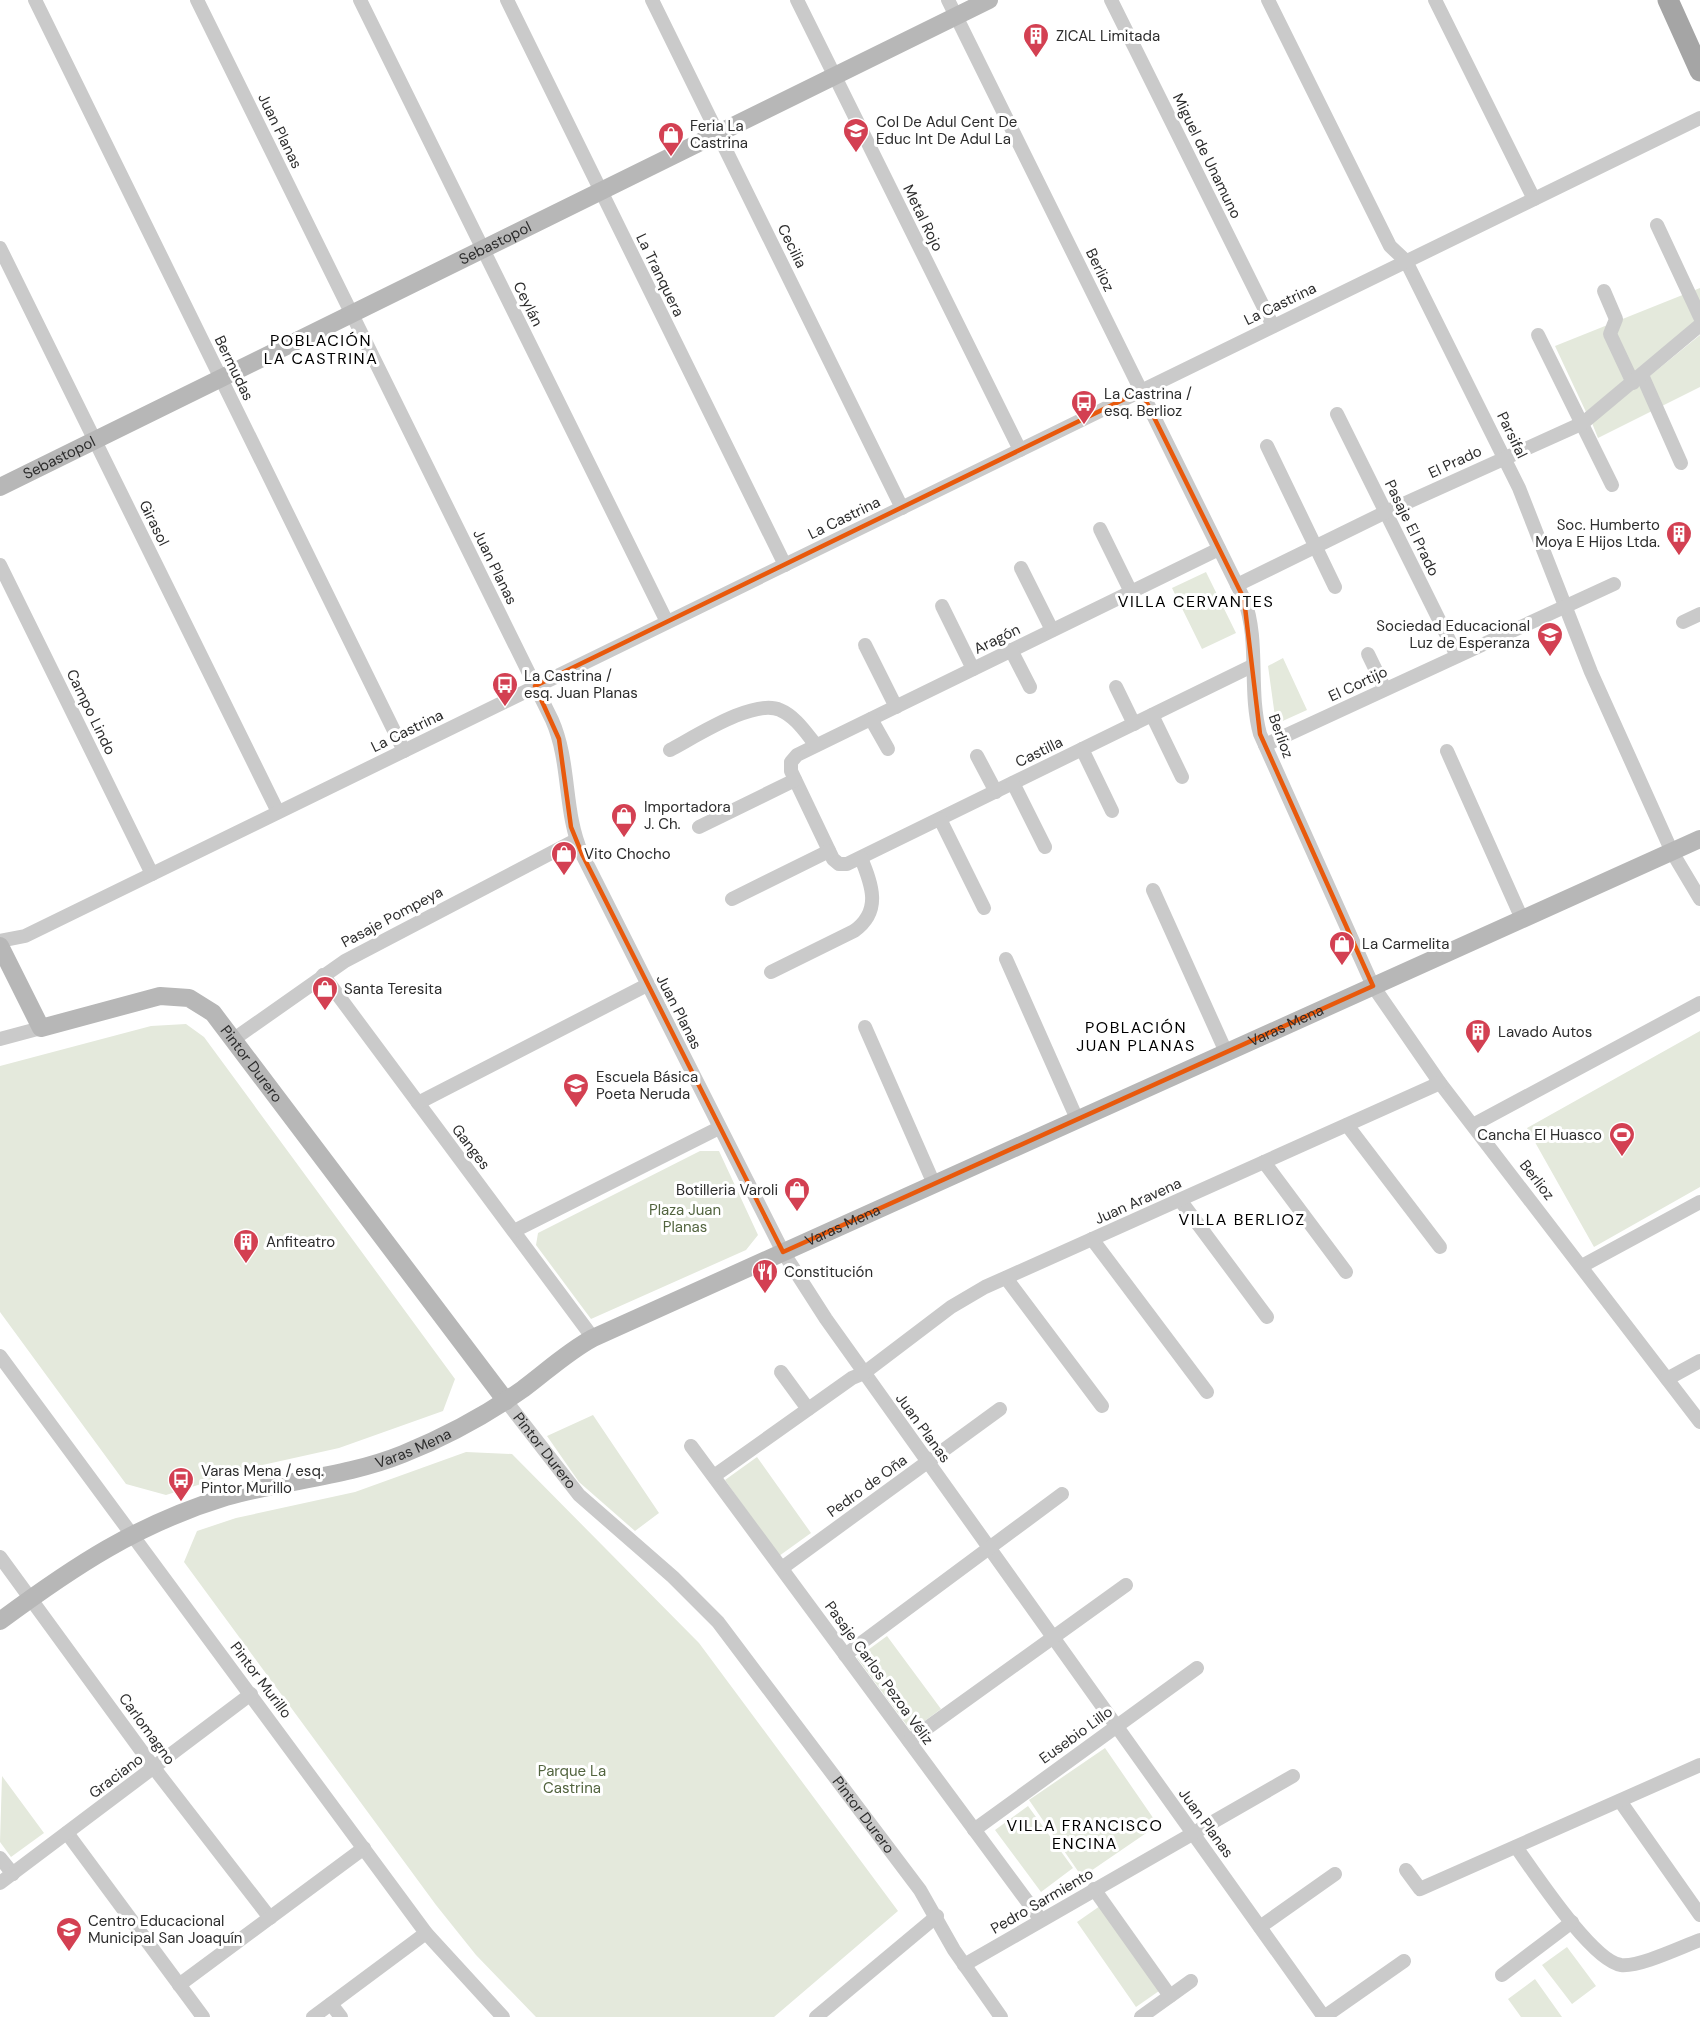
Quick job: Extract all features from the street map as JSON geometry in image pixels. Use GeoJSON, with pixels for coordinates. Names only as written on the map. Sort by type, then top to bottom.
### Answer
{"type":"FeatureCollection","features":[{"type":"Feature","properties":{"kind":"main road"},"geometry":{"type":"LineString","coordinates":[[1668,0],[1700,71]]}},
{"type":"Feature","properties":{"kind":"street","name":"Bermudas"},"geometry":{"type":"LineString","coordinates":[[35,0],[404,751]]}},
{"type":"Feature","properties":{"kind":"street","name":"Juan Planas"},"geometry":{"type":"LineString","coordinates":[[197,0],[536,686],[559,739],[569,814],[576,840],[783,1252],[864,1374],[1324,2017]]}},
{"type":"Feature","properties":{"kind":"street","name":"Ceylán"},"geometry":{"type":"LineString","coordinates":[[360,0],[667,622]]}},
{"type":"Feature","properties":{"kind":"street","name":"La Tranquera"},"geometry":{"type":"LineString","coordinates":[[507,0],[785,565]]}},
{"type":"Feature","properties":{"kind":"street","name":"Cecilia"},"geometry":{"type":"LineString","coordinates":[[652,0],[902,508]]}},
{"type":"Feature","properties":{"kind":"street","name":"Metal Rojo"},"geometry":{"type":"LineString","coordinates":[[797,0],[1020,450]]}},
{"type":"Feature","properties":{"kind":"street","name":"Sebastopol"},"geometry":{"type":"LineString","coordinates":[[0,487],[835,76],[952,8],[989,0]]}},
{"type":"Feature","properties":{"kind":"street","name":"Miguel de Unamuno"},"geometry":{"type":"LineString","coordinates":[[1111,0],[1273,326]]}},
{"type":"Feature","properties":{"kind":"street","name":"Parsifal"},"geometry":{"type":"LineString","coordinates":[[1268,0],[1390,246],[1406,261],[1504,457],[1534,522],[1564,607],[1672,852],[1700,899]]}},
{"type":"Feature","properties":{"kind":"street"},"geometry":{"type":"LineString","coordinates":[[1436,0],[1534,199]]}},
{"type":"Feature","properties":{"kind":"street","name":"Berlioz"},"geometry":{"type":"LineString","coordinates":[[952,8],[1238,585],[1248,615],[1255,713],[1265,745],[1373,986],[1440,1083],[1700,1422]]}},
{"type":"Feature","properties":{"kind":"street","name":"La Castrina"},"geometry":{"type":"LineString","coordinates":[[0,941],[25,936],[1700,118]]}},
{"type":"Feature","properties":{"kind":"street"},"geometry":{"type":"LineString","coordinates":[[1657,225],[1700,317]]}},
{"type":"Feature","properties":{"kind":"street","name":"Girasol"},"geometry":{"type":"LineString","coordinates":[[0,248],[278,812]]}},
{"type":"Feature","properties":{"kind":"street"},"geometry":{"type":"LineString","coordinates":[[1604,291],[1616,320],[1610,334],[1637,379],[1681,463]]}},
{"type":"Feature","properties":{"kind":"street","name":"El Prado"},"geometry":{"type":"LineString","coordinates":[[1238,585],[1386,512],[1583,423],[1700,325]]}},
{"type":"Feature","properties":{"kind":"street"},"geometry":{"type":"LineString","coordinates":[[1538,335],[1612,485]]}},
{"type":"Feature","properties":{"kind":"street","name":"Pasaje El Prado"},"geometry":{"type":"LineString","coordinates":[[1337,414],[1457,656]]}},
{"type":"Feature","properties":{"kind":"street"},"geometry":{"type":"LineString","coordinates":[[1268,446],[1335,587]]}},
{"type":"Feature","properties":{"kind":"street"},"geometry":{"type":"LineString","coordinates":[[1100,529],[1131,592]]}},
{"type":"Feature","properties":{"kind":"street","name":"Aragón"},"geometry":{"type":"LineString","coordinates":[[795,780],[790,771],[791,762],[796,754],[1219,549]]}},
{"type":"Feature","properties":{"kind":"street","name":"Campo Lindo"},"geometry":{"type":"LineString","coordinates":[[0,565],[152,874]]}},
{"type":"Feature","properties":{"kind":"street"},"geometry":{"type":"LineString","coordinates":[[1021,568],[1052,630]]}},
{"type":"Feature","properties":{"kind":"street","name":"El Cortijo"},"geometry":{"type":"LineString","coordinates":[[1265,745],[1614,584]]}},
{"type":"Feature","properties":{"kind":"street"},"geometry":{"type":"LineString","coordinates":[[942,606],[973,669]]}},
{"type":"Feature","properties":{"kind":"street"},"geometry":{"type":"LineString","coordinates":[[1683,622],[1700,614]]}},
{"type":"Feature","properties":{"kind":"street"},"geometry":{"type":"LineString","coordinates":[[866,645],[896,706]]}},
{"type":"Feature","properties":{"kind":"street"},"geometry":{"type":"LineString","coordinates":[[1011,650],[1030,687]]}},
{"type":"Feature","properties":{"kind":"street"},"geometry":{"type":"LineString","coordinates":[[1368,654],[1385,689]]}},
{"type":"Feature","properties":{"kind":"street","name":"Castilla"},"geometry":{"type":"LineString","coordinates":[[829,851],[839,864],[847,864],[861,858],[1252,666]]}},
{"type":"Feature","properties":{"kind":"street"},"geometry":{"type":"LineString","coordinates":[[1116,687],[1134,724]]}},
{"type":"Feature","properties":{"kind":"street"},"geometry":{"type":"LineString","coordinates":[[670,750],[747,711],[767,707],[789,715],[816,745]]}},
{"type":"Feature","properties":{"kind":"street"},"geometry":{"type":"LineString","coordinates":[[1152,715],[1182,777]]}},
{"type":"Feature","properties":{"kind":"street"},"geometry":{"type":"LineString","coordinates":[[871,718],[888,749]]}},
{"type":"Feature","properties":{"kind":"street"},"geometry":{"type":"LineString","coordinates":[[1082,749],[1112,811]]}},
{"type":"Feature","properties":{"kind":"street"},"geometry":{"type":"LineString","coordinates":[[1447,751],[1522,919]]}},
{"type":"Feature","properties":{"kind":"street"},"geometry":{"type":"LineString","coordinates":[[977,756],[996,792]]}},
{"type":"Feature","properties":{"kind":"street"},"geometry":{"type":"LineString","coordinates":[[699,827],[795,780],[829,851],[732,899]]}},
{"type":"Feature","properties":{"kind":"street"},"geometry":{"type":"LineString","coordinates":[[1013,783],[1045,847]]}},
{"type":"Feature","properties":{"kind":"street"},"geometry":{"type":"LineString","coordinates":[[940,819],[984,908]]}},
{"type":"Feature","properties":{"kind":"street","name":"Varas Mena"},"geometry":{"type":"LineString","coordinates":[[0,1621],[85,1560],[158,1521],[228,1497],[346,1472],[388,1460],[449,1433],[506,1401],[569,1352],[592,1338],[1700,839]]}},
{"type":"Feature","properties":{"kind":"street","name":"Pasaje Pompeya"},"geometry":{"type":"LineString","coordinates":[[234,1039],[323,975],[381,941],[576,840]]}},
{"type":"Feature","properties":{"kind":"street"},"geometry":{"type":"LineString","coordinates":[[771,972],[854,931],[864,922],[872,910],[873,895],[861,858]]}},
{"type":"Feature","properties":{"kind":"street"},"geometry":{"type":"LineString","coordinates":[[1153,890],[1226,1053]]}},
{"type":"Feature","properties":{"kind":"street"},"geometry":{"type":"LineString","coordinates":[[0,946],[40,1028],[0,1039]]}},
{"type":"Feature","properties":{"kind":"street"},"geometry":{"type":"LineString","coordinates":[[1006,959],[1077,1119]]}},
{"type":"Feature","properties":{"kind":"street","name":"Ganges"},"geometry":{"type":"LineString","coordinates":[[323,975],[592,1338]]}},
{"type":"Feature","properties":{"kind":"street"},"geometry":{"type":"LineString","coordinates":[[418,1102],[647,985]]}},
{"type":"Feature","properties":{"kind":"street","name":"Pintor Durero"},"geometry":{"type":"LineString","coordinates":[[40,1028],[150,998],[170,995],[189,998],[206,1007],[234,1039],[579,1495],[673,1576],[718,1622],[801,1730],[937,1916],[964,1965],[1001,2017]]}},
{"type":"Feature","properties":{"kind":"street"},"geometry":{"type":"LineString","coordinates":[[1473,1125],[1700,1003]]}},
{"type":"Feature","properties":{"kind":"street"},"geometry":{"type":"LineString","coordinates":[[865,1028],[934,1184]]}},
{"type":"Feature","properties":{"kind":"street","name":"Juan Aravena"},"geometry":{"type":"LineString","coordinates":[[714,1476],[852,1378],[864,1374],[951,1307],[1006,1278],[1440,1083]]}},
{"type":"Feature","properties":{"kind":"street"},"geometry":{"type":"LineString","coordinates":[[1347,1125],[1440,1247]]}},
{"type":"Feature","properties":{"kind":"street"},"geometry":{"type":"LineString","coordinates":[[514,1232],[719,1128]]}},
{"type":"Feature","properties":{"kind":"street"},"geometry":{"type":"LineString","coordinates":[[1264,1162],[1346,1272]]}},
{"type":"Feature","properties":{"kind":"street"},"geometry":{"type":"LineString","coordinates":[[1180,1200],[1267,1317]]}},
{"type":"Feature","properties":{"kind":"street"},"geometry":{"type":"LineString","coordinates":[[1582,1266],[1700,1202]]}},
{"type":"Feature","properties":{"kind":"street"},"geometry":{"type":"LineString","coordinates":[[1092,1239],[1207,1392]]}},
{"type":"Feature","properties":{"kind":"street"},"geometry":{"type":"LineString","coordinates":[[1006,1278],[1102,1406]]}},
{"type":"Feature","properties":{"kind":"street","name":"Pintor Murillo"},"geometry":{"type":"LineString","coordinates":[[0,1356],[426,1933],[502,2017]]}},
{"type":"Feature","properties":{"kind":"street"},"geometry":{"type":"LineString","coordinates":[[1667,1379],[1700,1361]]}},
{"type":"Feature","properties":{"kind":"street"},"geometry":{"type":"LineString","coordinates":[[781,1372],[808,1410]]}},
{"type":"Feature","properties":{"kind":"street","name":"Pedro de Oña"},"geometry":{"type":"LineString","coordinates":[[782,1568],[1000,1408]]}},
{"type":"Feature","properties":{"kind":"street","name":"Pasaje Carlos Pezoa Véliz"},"geometry":{"type":"LineString","coordinates":[[691,1446],[1041,1920]]}},
{"type":"Feature","properties":{"kind":"street"},"geometry":{"type":"LineString","coordinates":[[845,1654],[1062,1494]]}},
{"type":"Feature","properties":{"kind":"street","name":"Carlomagno"},"geometry":{"type":"LineString","coordinates":[[0,1557],[154,1768],[270,1918]]}},
{"type":"Feature","properties":{"kind":"street"},"geometry":{"type":"LineString","coordinates":[[909,1741],[1126,1585]]}},
{"type":"Feature","properties":{"kind":"street","name":"Eusebio Lillo"},"geometry":{"type":"LineString","coordinates":[[974,1830],[1197,1668]]}},
{"type":"Feature","properties":{"kind":"street","name":"Graciano"},"geometry":{"type":"LineString","coordinates":[[0,1883],[251,1695]]}},
{"type":"Feature","properties":{"kind":"street"},"geometry":{"type":"LineString","coordinates":[[1406,1870],[1420,1889],[1700,1765]]}},
{"type":"Feature","properties":{"kind":"street","name":"Pedro Sarmiento"},"geometry":{"type":"LineString","coordinates":[[964,1965],[1293,1776]]}},
{"type":"Feature","properties":{"kind":"street"},"geometry":{"type":"LineString","coordinates":[[1620,1801],[1700,1915]]}},
{"type":"Feature","properties":{"kind":"street"},"geometry":{"type":"LineString","coordinates":[[67,1833],[202,2017]]}},
{"type":"Feature","properties":{"kind":"street"},"geometry":{"type":"LineString","coordinates":[[1522,1844],[1572,1922],[1608,1960],[1622,1965],[1700,1940]]}},
{"type":"Feature","properties":{"kind":"street"},"geometry":{"type":"LineString","coordinates":[[179,1985],[364,1848]]}},
{"type":"Feature","properties":{"kind":"street"},"geometry":{"type":"LineString","coordinates":[[0,1858],[13,1874]]}},
{"type":"Feature","properties":{"kind":"street"},"geometry":{"type":"LineString","coordinates":[[1260,1927],[1335,1874]]}},
{"type":"Feature","properties":{"kind":"street"},"geometry":{"type":"LineString","coordinates":[[1094,1889],[1170,1996]]}},
{"type":"Feature","properties":{"kind":"street"},"geometry":{"type":"LineString","coordinates":[[816,2017],[937,1916]]}},
{"type":"Feature","properties":{"kind":"street"},"geometry":{"type":"LineString","coordinates":[[1502,1975],[1572,1922]]}},
{"type":"Feature","properties":{"kind":"street"},"geometry":{"type":"LineString","coordinates":[[313,2017],[426,1933]]}},
{"type":"Feature","properties":{"kind":"street"},"geometry":{"type":"LineString","coordinates":[[1324,2017],[1404,1960]]}},
{"type":"Feature","properties":{"kind":"street"},"geometry":{"type":"LineString","coordinates":[[1142,2017],[1191,1981]]}},
{"type":"Feature","properties":{"kind":"street"},"geometry":{"type":"LineString","coordinates":[[331,2004],[341,2017]]}},
{"type":"Feature","properties":{"kind":"highlighted area"},"geometry":{"type":"Polygon","coordinates":[[[1141,391],[1244,599],[1260,734],[1373,986],[783,1252],[582,854],[571,827],[559,739],[535,686],[1141,391]]]}},
{"type":"Feature","properties":{"kind":"green space"},"geometry":{"type":"Polygon","coordinates":[[[1700,288],[1700,317],[1586,412],[1555,346],[1700,288]]]}},
{"type":"Feature","properties":{"kind":"green space"},"geometry":{"type":"Polygon","coordinates":[[[1700,335],[1700,387],[1598,438],[1592,423],[1700,335]]]}},
{"type":"Feature","properties":{"kind":"green space"},"geometry":{"type":"Polygon","coordinates":[[[1206,572],[1236,633],[1202,649],[1172,588],[1206,572]]]}},
{"type":"Feature","properties":{"kind":"green space"},"geometry":{"type":"Polygon","coordinates":[[[1283,658],[1307,710],[1276,724],[1268,666],[1283,658]]]}},
{"type":"Feature","properties":{"kind":"green space"},"geometry":{"type":"Polygon","coordinates":[[[186,1024],[204,1037],[455,1379],[443,1411],[339,1448],[258,1466],[166,1495],[126,1484],[0,1312],[0,1066],[151,1026],[186,1024]]]}},
{"type":"Feature","properties":{"kind":"green space","name":"Cancha El Huasco"},"geometry":{"type":"Polygon","coordinates":[[[1700,1031],[1700,1187],[1594,1247],[1527,1128],[1700,1031]]]}},
{"type":"Feature","properties":{"kind":"green space","name":"Plaza Juan Planas"},"geometry":{"type":"Polygon","coordinates":[[[700,1151],[719,1151],[758,1235],[746,1250],[591,1319],[536,1245],[538,1233],[700,1151]]]}},
{"type":"Feature","properties":{"kind":"green space"},"geometry":{"type":"Polygon","coordinates":[[[593,1415],[659,1513],[635,1531],[579,1482],[547,1436],[593,1415]]]}},
{"type":"Feature","properties":{"kind":"green space","name":"Parque La Castrina"},"geometry":{"type":"Polygon","coordinates":[[[466,1452],[512,1454],[699,1643],[898,1911],[774,2017],[536,2017],[476,1955],[436,1905],[184,1562],[197,1531],[236,1518],[355,1492],[466,1452]]]}},
{"type":"Feature","properties":{"kind":"green space"},"geometry":{"type":"Polygon","coordinates":[[[757,1457],[811,1533],[779,1556],[725,1480],[757,1457]]]}},
{"type":"Feature","properties":{"kind":"green space"},"geometry":{"type":"Polygon","coordinates":[[[887,1636],[941,1709],[911,1731],[857,1658],[887,1636]]]}},
{"type":"Feature","properties":{"kind":"green space"},"geometry":{"type":"Polygon","coordinates":[[[1105,1748],[1158,1825],[1082,1877],[1029,1800],[1105,1748]]]}},
{"type":"Feature","properties":{"kind":"green space"},"geometry":{"type":"Polygon","coordinates":[[[2,1776],[44,1833],[11,1857],[0,1842],[2,1776]]]}},
{"type":"Feature","properties":{"kind":"green space"},"geometry":{"type":"Polygon","coordinates":[[[1028,1806],[1073,1868],[1041,1892],[995,1830],[1028,1806]]]}},
{"type":"Feature","properties":{"kind":"green space"},"geometry":{"type":"Polygon","coordinates":[[[1100,1906],[1159,1991],[1136,2007],[1077,1922],[1100,1906]]]}},
{"type":"Feature","properties":{"kind":"green space"},"geometry":{"type":"Polygon","coordinates":[[[1567,1947],[1596,1986],[1572,2004],[1542,1965],[1567,1947]]]}},
{"type":"Feature","properties":{"kind":"green space"},"geometry":{"type":"Polygon","coordinates":[[[1535,1979],[1562,2017],[1521,2017],[1508,1999],[1535,1979]]]}},
{"type":"Feature","properties":{"kind":"place","name":"ZICAL Limitada"},"geometry":{"type":"Point","coordinates":[1036,59]}},
{"type":"Feature","properties":{"kind":"place","name":"Col De Adul Cent De Educ Int De Adul La"},"geometry":{"type":"Point","coordinates":[856,154]}},
{"type":"Feature","properties":{"kind":"place","name":"Feria La Castrina"},"geometry":{"type":"Point","coordinates":[671,158]}},
{"type":"Feature","properties":{"kind":"place","name":"La Castrina / esq. Berlioz"},"geometry":{"type":"Point","coordinates":[1084,426]}},
{"type":"Feature","properties":{"kind":"place","name":"Soc. Humberto Moya E Hijos Ltda."},"geometry":{"type":"Point","coordinates":[1679,557]}},
{"type":"Feature","properties":{"kind":"place","name":"Sociedad Educacional Luz de Esperanza"},"geometry":{"type":"Point","coordinates":[1550,658]}},
{"type":"Feature","properties":{"kind":"place","name":"La Castrina / esq. Juan Planas"},"geometry":{"type":"Point","coordinates":[505,708]}},
{"type":"Feature","properties":{"kind":"place","name":"Importadora J. Ch."},"geometry":{"type":"Point","coordinates":[624,839]}},
{"type":"Feature","properties":{"kind":"place","name":"Vito Chocho"},"geometry":{"type":"Point","coordinates":[564,877]}},
{"type":"Feature","properties":{"kind":"place","name":"La Carmelita"},"geometry":{"type":"Point","coordinates":[1342,967]}},
{"type":"Feature","properties":{"kind":"place","name":"Santa Teresita"},"geometry":{"type":"Point","coordinates":[325,1012]}},
{"type":"Feature","properties":{"kind":"place","name":"Lavado Autos"},"geometry":{"type":"Point","coordinates":[1478,1055]}},
{"type":"Feature","properties":{"kind":"place","name":"Escuela Básica Poeta Neruda"},"geometry":{"type":"Point","coordinates":[576,1109]}},
{"type":"Feature","properties":{"kind":"place","name":"Cancha El Huasco"},"geometry":{"type":"Point","coordinates":[1622,1158]}},
{"type":"Feature","properties":{"kind":"place","name":"Botilleria Varoli"},"geometry":{"type":"Point","coordinates":[797,1213]}},
{"type":"Feature","properties":{"kind":"place","name":"Anfiteatro"},"geometry":{"type":"Point","coordinates":[246,1265]}},
{"type":"Feature","properties":{"kind":"place","name":"Constitución"},"geometry":{"type":"Point","coordinates":[765,1295]}},
{"type":"Feature","properties":{"kind":"place","name":"Varas Mena / esq. Pintor Murillo"},"geometry":{"type":"Point","coordinates":[181,1503]}},
{"type":"Feature","properties":{"kind":"place","name":"Centro Educacional Municipal San Joaquín"},"geometry":{"type":"Point","coordinates":[69,1953]}},
{"type":"Feature","properties":{"kind":"district","name":"POBLACIÓN LA CASTRINA"},"geometry":{"type":"Point","coordinates":[321,349]}},
{"type":"Feature","properties":{"kind":"district","name":"VILLA CERVANTES"},"geometry":{"type":"Point","coordinates":[1196,601]}},
{"type":"Feature","properties":{"kind":"district","name":"POBLACIÓN JUAN PLANAS"},"geometry":{"type":"Point","coordinates":[1136,1036]}},
{"type":"Feature","properties":{"kind":"district","name":"VILLA BERLIOZ"},"geometry":{"type":"Point","coordinates":[1242,1219]}},
{"type":"Feature","properties":{"kind":"district","name":"VILLA FRANCISCO ENCINA"},"geometry":{"type":"Point","coordinates":[1085,1834]}}]}
